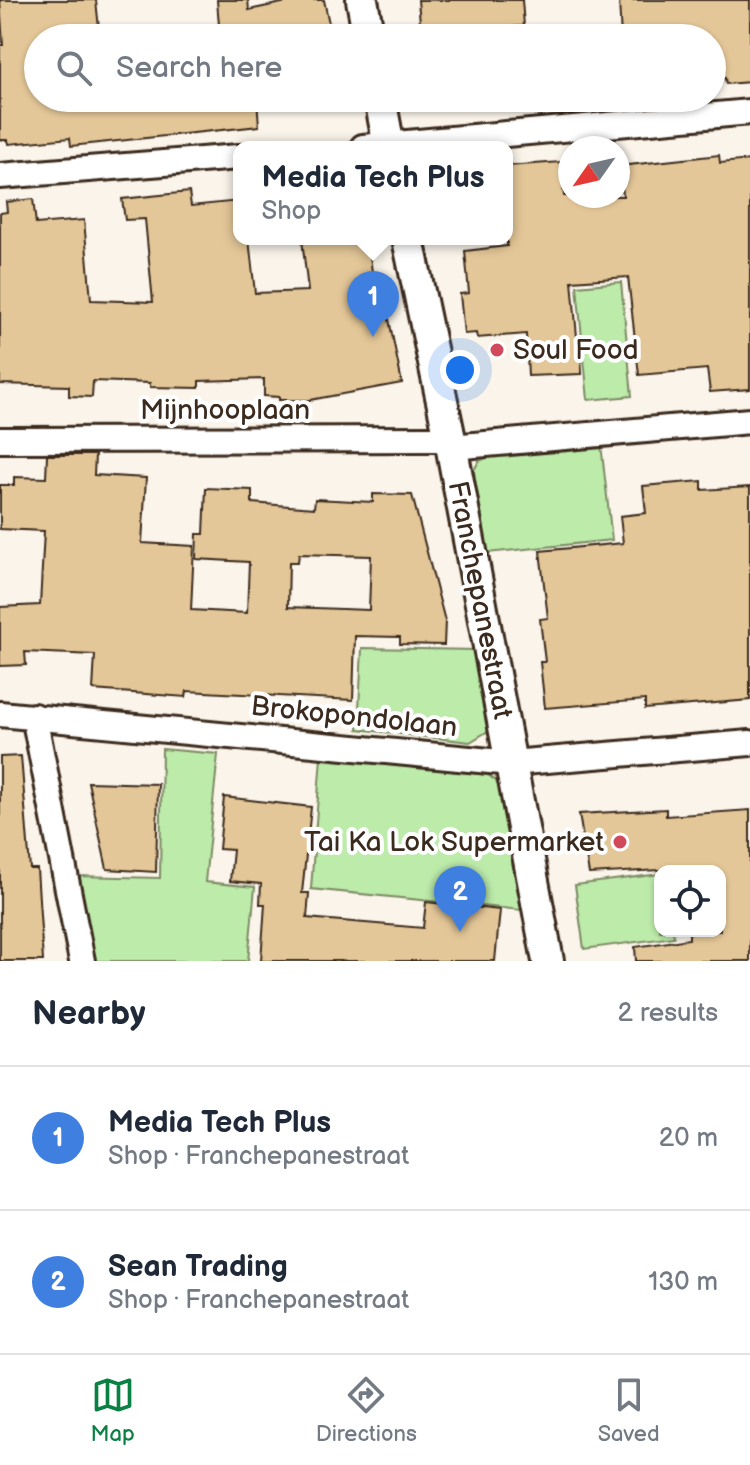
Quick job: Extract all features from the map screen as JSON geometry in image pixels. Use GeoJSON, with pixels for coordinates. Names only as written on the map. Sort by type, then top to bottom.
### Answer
{"type":"FeatureCollection","features":[{"type":"Feature","properties":{"kind":"street"},"geometry":{"type":"LineString","coordinates":[[362,0],[366,24]]}},
{"type":"Feature","properties":{"kind":"street"},"geometry":{"type":"LineString","coordinates":[[380,112],[380,141]]}},
{"type":"Feature","properties":{"kind":"street"},"geometry":{"type":"LineString","coordinates":[[434,141],[750,112]]}},
{"type":"Feature","properties":{"kind":"street"},"geometry":{"type":"LineString","coordinates":[[0,176],[233,157]]}},
{"type":"Feature","properties":{"kind":"street","name":"Franchepanestraat"},"geometry":{"type":"LineString","coordinates":[[409,245],[548,961]]}},
{"type":"Feature","properties":{"kind":"street","name":"Mijnhooplaan"},"geometry":{"type":"LineString","coordinates":[[0,440],[450,443],[750,421]]}},
{"type":"Feature","properties":{"kind":"street","name":"Brokopondolaan"},"geometry":{"type":"LineString","coordinates":[[0,714],[511,763],[750,743]]}},
{"type":"Feature","properties":{"kind":"street"},"geometry":{"type":"LineString","coordinates":[[34,716],[82,961]]}},
{"type":"Feature","properties":{"kind":"green space"},"geometry":{"type":"Polygon","coordinates":[[[621,282],[632,396],[588,400],[577,286],[621,282]]]}},
{"type":"Feature","properties":{"kind":"green space"},"geometry":{"type":"Polygon","coordinates":[[[601,444],[612,540],[487,553],[474,470],[479,461],[493,455],[601,444]]]}},
{"type":"Feature","properties":{"kind":"green space"},"geometry":{"type":"Polygon","coordinates":[[[362,648],[478,650],[492,720],[488,731],[470,742],[358,729],[362,648]]]}},
{"type":"Feature","properties":{"kind":"green space"},"geometry":{"type":"Polygon","coordinates":[[[162,749],[218,754],[205,882],[255,887],[248,961],[92,961],[77,876],[160,878],[162,749]]]}},
{"type":"Feature","properties":{"kind":"green space"},"geometry":{"type":"Polygon","coordinates":[[[321,757],[488,775],[496,781],[503,797],[521,910],[311,889],[321,757]]]}},
{"type":"Feature","properties":{"kind":"green space"},"geometry":{"type":"Polygon","coordinates":[[[654,875],[654,937],[674,937],[584,949],[575,885],[654,875]]]}},
{"type":"Feature","properties":{"kind":"building"},"geometry":{"type":"Polygon","coordinates":[[[0,0],[96,0],[99,24],[24,24],[24,112],[258,112],[259,126],[71,146],[70,138],[9,144],[8,140],[0,140],[0,45],[3,45],[0,0]]]}},
{"type":"Feature","properties":{"kind":"building"},"geometry":{"type":"Polygon","coordinates":[[[217,0],[248,0],[249,10],[296,0],[324,0],[329,24],[219,24],[217,0]]]}},
{"type":"Feature","properties":{"kind":"building"},"geometry":{"type":"Polygon","coordinates":[[[418,0],[522,0],[524,24],[420,24],[418,0]]]}},
{"type":"Feature","properties":{"kind":"building"},"geometry":{"type":"Polygon","coordinates":[[[619,0],[750,0],[750,82],[726,84],[726,24],[620,24],[619,0]]]}},
{"type":"Feature","properties":{"kind":"building"},"geometry":{"type":"Polygon","coordinates":[[[719,155],[720,163],[750,160],[750,389],[710,392],[707,369],[639,375],[628,277],[572,281],[582,374],[528,376],[526,334],[477,338],[476,333],[464,334],[460,294],[469,293],[465,251],[513,245],[513,166],[558,162],[558,208],[630,208],[630,165],[719,155]]]}},
{"type":"Feature","properties":{"kind":"building"},"geometry":{"type":"Polygon","coordinates":[[[189,192],[191,206],[233,202],[233,245],[250,245],[255,293],[308,291],[303,245],[369,245],[375,297],[384,295],[402,383],[310,400],[279,400],[279,397],[264,396],[264,379],[199,381],[199,388],[93,381],[92,397],[69,396],[69,386],[0,384],[0,213],[7,212],[6,202],[33,199],[36,224],[84,220],[91,300],[153,302],[145,219],[125,220],[122,199],[189,192]]]}},
{"type":"Feature","properties":{"kind":"building"},"geometry":{"type":"Polygon","coordinates":[[[47,455],[95,455],[94,475],[146,478],[142,543],[194,546],[191,610],[247,613],[249,562],[196,559],[197,534],[204,534],[206,488],[252,490],[252,503],[314,508],[315,499],[373,502],[373,494],[412,495],[445,621],[444,645],[400,644],[400,637],[355,636],[353,700],[187,691],[186,697],[93,690],[95,655],[25,652],[26,665],[0,666],[0,607],[40,605],[44,531],[0,529],[0,485],[14,485],[14,477],[46,478],[47,455]],[[299,554],[298,562],[289,562],[288,607],[369,610],[371,556],[299,554]]]}},
{"type":"Feature","properties":{"kind":"building"},"geometry":{"type":"Polygon","coordinates":[[[702,481],[702,490],[750,487],[750,700],[645,709],[645,700],[545,708],[540,662],[545,662],[540,619],[548,618],[540,551],[623,543],[620,516],[646,513],[643,486],[702,481]]]}},
{"type":"Feature","properties":{"kind":"building"},"geometry":{"type":"Polygon","coordinates":[[[21,756],[30,869],[37,869],[43,961],[0,961],[0,757],[21,756]]]}},
{"type":"Feature","properties":{"kind":"building"},"geometry":{"type":"Polygon","coordinates":[[[88,782],[158,784],[156,872],[107,869],[88,782]]]}},
{"type":"Feature","properties":{"kind":"building"},"geometry":{"type":"Polygon","coordinates":[[[224,797],[311,807],[302,893],[309,893],[307,918],[423,928],[426,902],[500,910],[495,961],[261,961],[265,904],[260,904],[261,884],[230,881],[233,850],[219,849],[224,797]]]}},
{"type":"Feature","properties":{"kind":"building"},"geometry":{"type":"Polygon","coordinates":[[[666,809],[666,816],[750,810],[750,961],[636,961],[635,947],[689,937],[726,937],[726,865],[654,865],[654,870],[589,874],[579,814],[666,809]]]}},
{"type":"Feature","properties":{"kind":"place","name":"Media Tech Plus"},"geometry":{"type":"Point","coordinates":[373,337]}},
{"type":"Feature","properties":{"kind":"place","name":"Soul Food"},"geometry":{"type":"Point","coordinates":[497,350]}},
{"type":"Feature","properties":{"kind":"place","name":"Tai Ka Lok Supermarket"},"geometry":{"type":"Point","coordinates":[620,842]}},
{"type":"Feature","properties":{"kind":"place","name":"Sean Trading"},"geometry":{"type":"Point","coordinates":[460,932]}}]}
